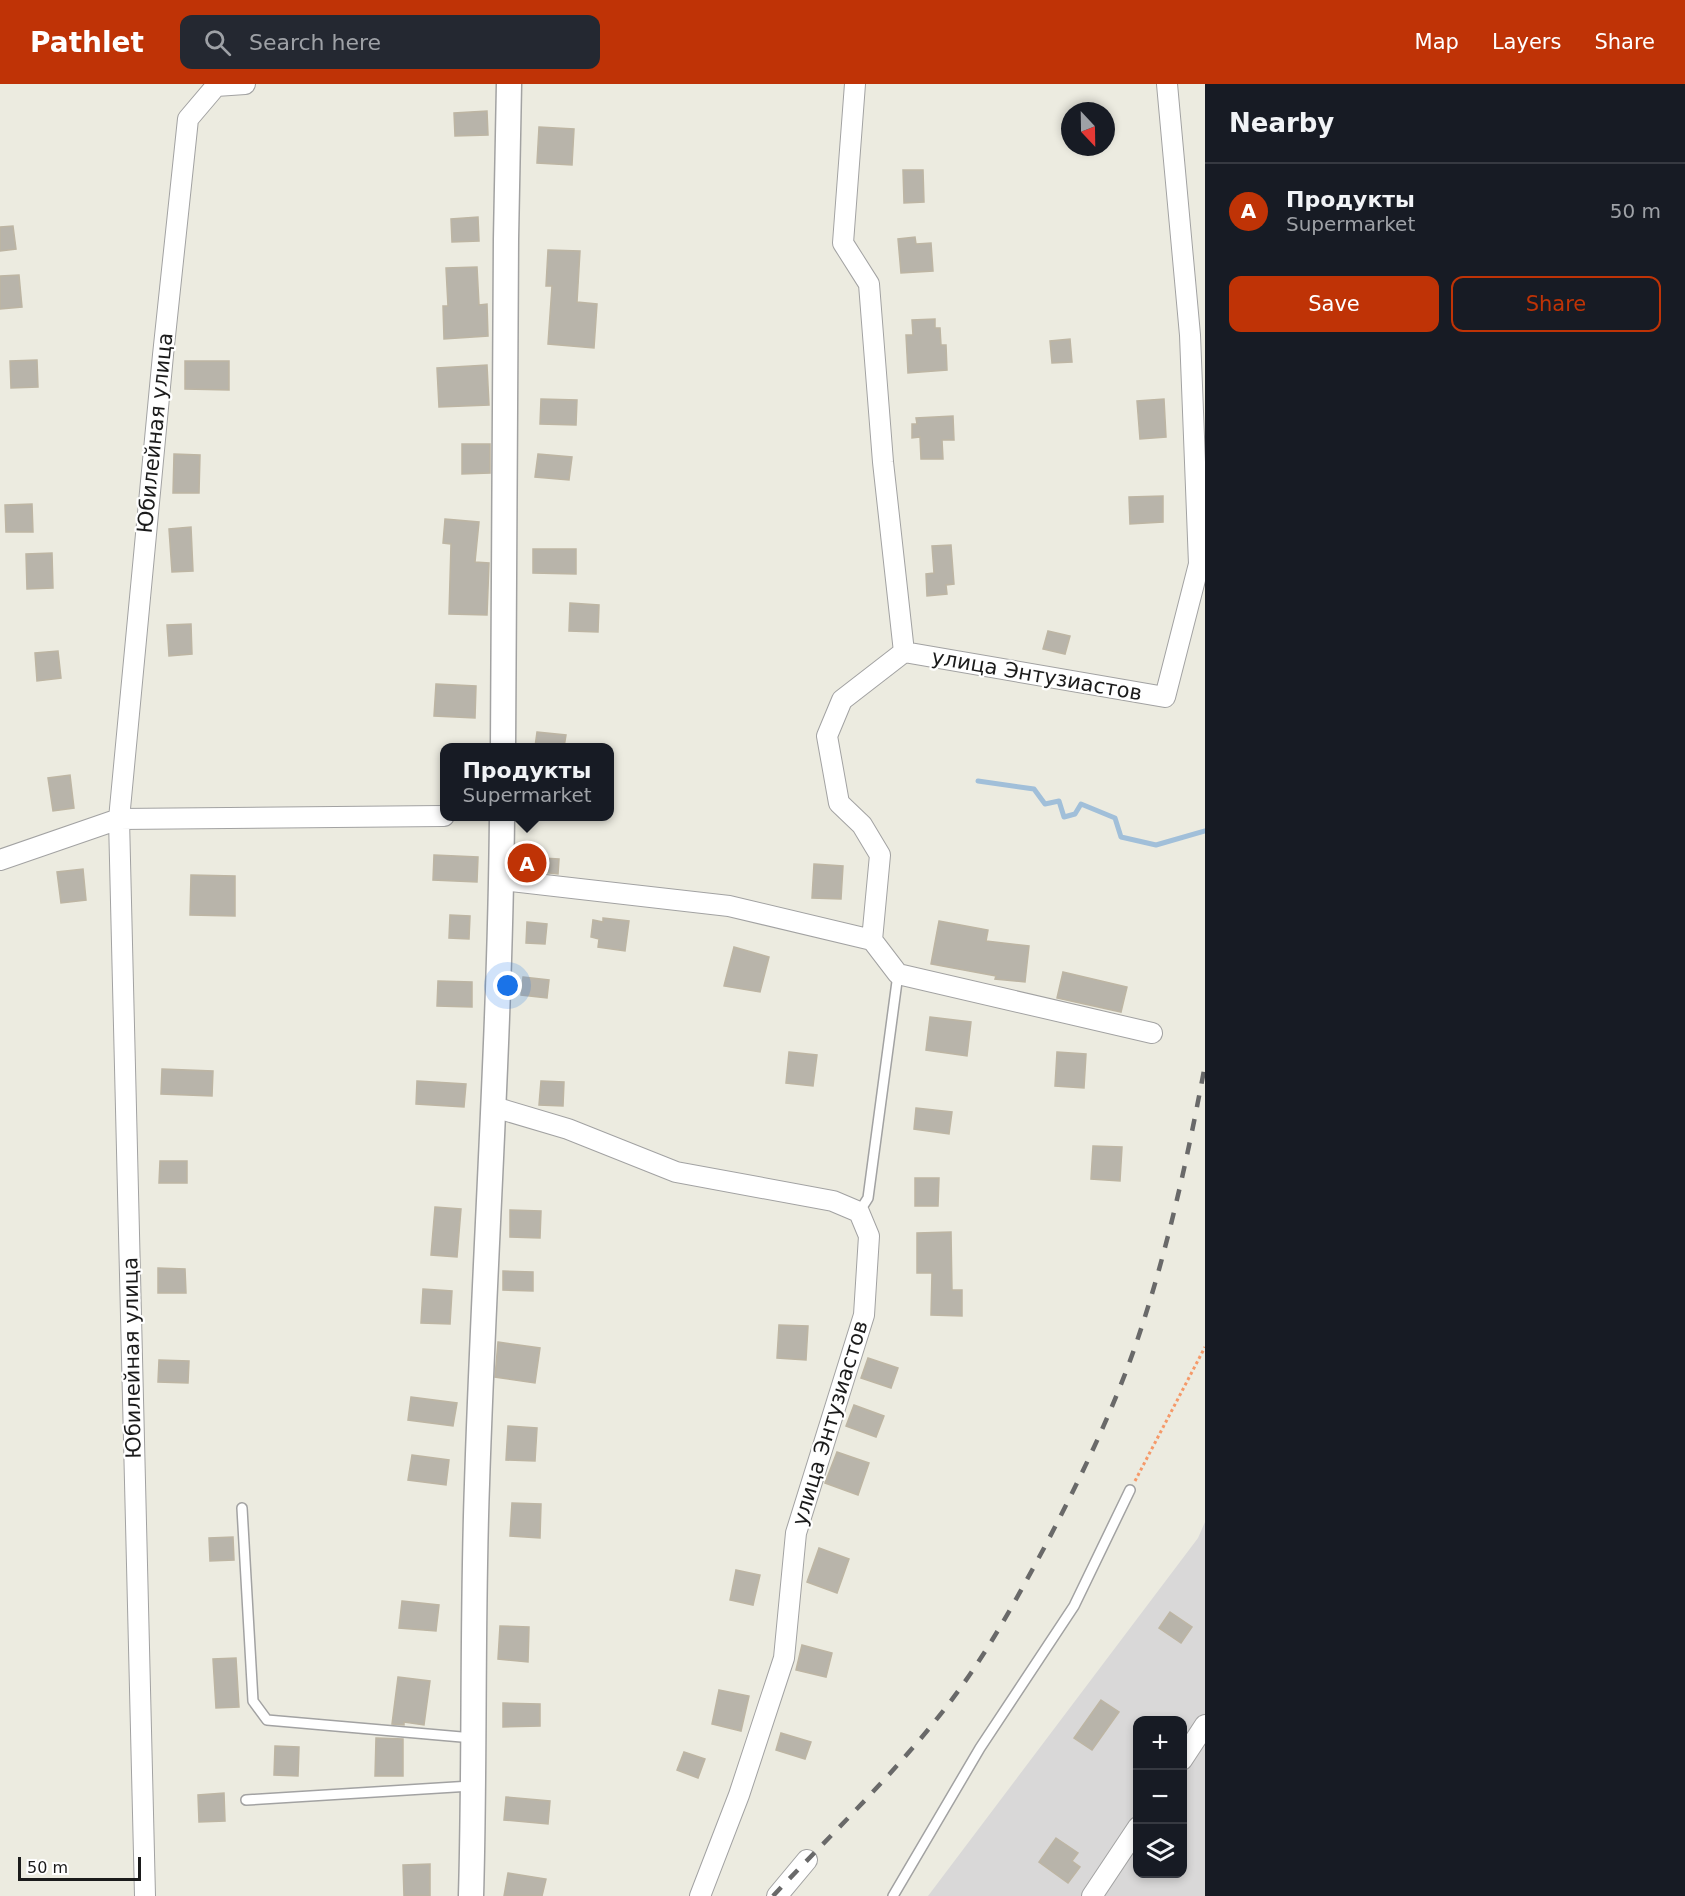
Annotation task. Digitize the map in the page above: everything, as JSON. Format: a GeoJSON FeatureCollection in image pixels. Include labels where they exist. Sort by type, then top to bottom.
{"type":"FeatureCollection","features":[{"type":"Feature","properties":{"kind":"street","name":"Юбилейная улица"},"geometry":{"type":"LineString","coordinates":[[145,1896],[119,819],[161,366],[188,119],[216,86],[245,84]]}},
{"type":"Feature","properties":{"kind":"street"},"geometry":{"type":"LineString","coordinates":[[503,743],[509,84]]}},
{"type":"Feature","properties":{"kind":"street","name":"улица Энтузиастов"},"geometry":{"type":"LineString","coordinates":[[855,84],[843,243],[869,285],[883,462],[904,652],[1165,698],[1199,564],[1190,335],[1167,84]]}},
{"type":"Feature","properties":{"kind":"street"},"geometry":{"type":"LineString","coordinates":[[872,940],[880,855],[862,825],[839,803],[827,736],[842,700],[904,652]]}},
{"type":"Feature","properties":{"kind":"street"},"geometry":{"type":"LineString","coordinates":[[0,860],[119,819],[440,816]]}},
{"type":"Feature","properties":{"kind":"street"},"geometry":{"type":"LineString","coordinates":[[471,1896],[477,1485],[501,947],[502,821]]}},
{"type":"Feature","properties":{"kind":"street"},"geometry":{"type":"LineString","coordinates":[[501,880],[729,906],[872,940],[898,974],[1152,1033]]}},
{"type":"Feature","properties":{"kind":"street"},"geometry":{"type":"LineString","coordinates":[[494,1107],[568,1129],[676,1172],[833,1201],[859,1212]]}},
{"type":"Feature","properties":{"kind":"street","name":"улица Энтузиастов"},"geometry":{"type":"LineString","coordinates":[[700,1896],[739,1795],[784,1658],[796,1533],[864,1315],[869,1236],[859,1212]]}},
{"type":"Feature","properties":{"kind":"street"},"geometry":{"type":"LineString","coordinates":[[1187,1752],[1205,1725]]}},
{"type":"Feature","properties":{"kind":"street"},"geometry":{"type":"LineString","coordinates":[[1092,1896],[1133,1833]]}},
{"type":"Feature","properties":{"kind":"street"},"geometry":{"type":"LineString","coordinates":[[777,1896],[807,1860]]}},
{"type":"Feature","properties":{"kind":"lane"},"geometry":{"type":"LineString","coordinates":[[859,1212],[868,1198],[898,974]]}},
{"type":"Feature","properties":{"kind":"lane"},"geometry":{"type":"LineString","coordinates":[[893,1896],[980,1748],[1074,1606],[1130,1491]]}},
{"type":"Feature","properties":{"kind":"lane"},"geometry":{"type":"LineString","coordinates":[[242,1508],[253,1701],[267,1720],[474,1738]]}},
{"type":"Feature","properties":{"kind":"lane"},"geometry":{"type":"LineString","coordinates":[[246,1800],[474,1786]]}},
{"type":"Feature","properties":{"kind":"path"},"geometry":{"type":"LineString","coordinates":[[1130,1491],[1205,1347]]}},
{"type":"Feature","properties":{"kind":"shaded area"},"geometry":{"type":"Polygon","coordinates":[[[1205,1522],[1205,1896],[928,1896],[1198,1538],[1205,1522]]]}},
{"type":"Feature","properties":{"kind":"building"},"geometry":{"type":"Polygon","coordinates":[[[487,111],[488,135],[455,136],[454,113],[487,111]]]}},
{"type":"Feature","properties":{"kind":"building"},"geometry":{"type":"Polygon","coordinates":[[[539,127],[574,129],[572,165],[537,163],[539,127]]]}},
{"type":"Feature","properties":{"kind":"building"},"geometry":{"type":"Polygon","coordinates":[[[903,170],[923,170],[924,202],[904,203],[903,170]]]}},
{"type":"Feature","properties":{"kind":"building"},"geometry":{"type":"Polygon","coordinates":[[[478,217],[479,241],[452,242],[451,219],[478,217]]]}},
{"type":"Feature","properties":{"kind":"building"},"geometry":{"type":"Polygon","coordinates":[[[13,226],[16,249],[0,251],[0,227],[13,226]]]}},
{"type":"Feature","properties":{"kind":"building"},"geometry":{"type":"Polygon","coordinates":[[[915,237],[916,244],[931,243],[933,271],[901,273],[898,239],[915,237]]]}},
{"type":"Feature","properties":{"kind":"building"},"geometry":{"type":"Polygon","coordinates":[[[548,250],[580,251],[577,302],[597,304],[594,348],[548,344],[552,286],[546,286],[548,250]]]}},
{"type":"Feature","properties":{"kind":"building"},"geometry":{"type":"Polygon","coordinates":[[[477,267],[479,305],[487,304],[488,336],[444,339],[443,306],[448,306],[446,268],[477,267]]]}},
{"type":"Feature","properties":{"kind":"building"},"geometry":{"type":"Polygon","coordinates":[[[19,275],[22,307],[0,309],[0,276],[19,275]]]}},
{"type":"Feature","properties":{"kind":"building"},"geometry":{"type":"Polygon","coordinates":[[[935,319],[935,328],[940,328],[941,345],[946,345],[947,370],[908,373],[906,335],[913,335],[912,320],[935,319]]]}},
{"type":"Feature","properties":{"kind":"building"},"geometry":{"type":"Polygon","coordinates":[[[1070,339],[1072,362],[1052,363],[1050,341],[1070,339]]]}},
{"type":"Feature","properties":{"kind":"building"},"geometry":{"type":"Polygon","coordinates":[[[37,360],[38,387],[11,388],[10,361],[37,360]]]}},
{"type":"Feature","properties":{"kind":"building"},"geometry":{"type":"Polygon","coordinates":[[[185,361],[229,361],[229,390],[185,389],[185,361]]]}},
{"type":"Feature","properties":{"kind":"building"},"geometry":{"type":"Polygon","coordinates":[[[487,365],[489,405],[439,407],[437,368],[487,365]]]}},
{"type":"Feature","properties":{"kind":"building"},"geometry":{"type":"Polygon","coordinates":[[[541,399],[577,400],[576,425],[540,424],[541,399]]]}},
{"type":"Feature","properties":{"kind":"building"},"geometry":{"type":"Polygon","coordinates":[[[1164,399],[1166,437],[1140,439],[1137,401],[1164,399]]]}},
{"type":"Feature","properties":{"kind":"building"},"geometry":{"type":"Polygon","coordinates":[[[953,416],[954,440],[942,440],[943,459],[921,459],[920,437],[912,438],[912,424],[917,424],[916,418],[953,416]]]}},
{"type":"Feature","properties":{"kind":"building"},"geometry":{"type":"Polygon","coordinates":[[[462,444],[490,444],[490,473],[462,474],[462,444]]]}},
{"type":"Feature","properties":{"kind":"building"},"geometry":{"type":"Polygon","coordinates":[[[174,454],[200,455],[199,493],[173,493],[174,454]]]}},
{"type":"Feature","properties":{"kind":"building"},"geometry":{"type":"Polygon","coordinates":[[[538,454],[572,457],[569,480],[535,477],[538,454]]]}},
{"type":"Feature","properties":{"kind":"building"},"geometry":{"type":"Polygon","coordinates":[[[1163,496],[1163,522],[1130,524],[1129,497],[1163,496]]]}},
{"type":"Feature","properties":{"kind":"building"},"geometry":{"type":"Polygon","coordinates":[[[32,504],[33,532],[6,532],[5,505],[32,504]]]}},
{"type":"Feature","properties":{"kind":"building"},"geometry":{"type":"Polygon","coordinates":[[[445,519],[479,522],[475,562],[489,563],[487,615],[449,614],[451,544],[443,543],[445,519]]]}},
{"type":"Feature","properties":{"kind":"building"},"geometry":{"type":"Polygon","coordinates":[[[191,527],[193,571],[172,572],[169,529],[191,527]]]}},
{"type":"Feature","properties":{"kind":"building"},"geometry":{"type":"Polygon","coordinates":[[[951,545],[954,584],[946,585],[947,594],[927,596],[926,574],[934,573],[932,546],[951,545]]]}},
{"type":"Feature","properties":{"kind":"building"},"geometry":{"type":"Polygon","coordinates":[[[533,549],[576,549],[576,574],[533,573],[533,549]]]}},
{"type":"Feature","properties":{"kind":"building"},"geometry":{"type":"Polygon","coordinates":[[[52,553],[53,588],[27,589],[26,554],[52,553]]]}},
{"type":"Feature","properties":{"kind":"building"},"geometry":{"type":"Polygon","coordinates":[[[570,603],[599,605],[598,632],[569,631],[570,603]]]}},
{"type":"Feature","properties":{"kind":"building"},"geometry":{"type":"Polygon","coordinates":[[[191,624],[192,654],[169,656],[167,625],[191,624]]]}},
{"type":"Feature","properties":{"kind":"building"},"geometry":{"type":"Polygon","coordinates":[[[1048,631],[1070,636],[1065,654],[1043,649],[1048,631]]]}},
{"type":"Feature","properties":{"kind":"building"},"geometry":{"type":"Polygon","coordinates":[[[58,651],[61,678],[37,681],[35,653],[58,651]]]}},
{"type":"Feature","properties":{"kind":"building"},"geometry":{"type":"Polygon","coordinates":[[[436,684],[476,686],[475,718],[434,716],[436,684]]]}},
{"type":"Feature","properties":{"kind":"building"},"geometry":{"type":"Polygon","coordinates":[[[537,732],[566,735],[565,743],[536,743],[537,732]]]}},
{"type":"Feature","properties":{"kind":"building"},"geometry":{"type":"Polygon","coordinates":[[[70,775],[74,808],[53,811],[48,778],[70,775]]]}},
{"type":"Feature","properties":{"kind":"building"},"geometry":{"type":"Polygon","coordinates":[[[434,855],[478,857],[477,882],[433,880],[434,855]]]}},
{"type":"Feature","properties":{"kind":"building"},"geometry":{"type":"Polygon","coordinates":[[[523,857],[559,859],[558,874],[522,870],[523,857]]]}},
{"type":"Feature","properties":{"kind":"building"},"geometry":{"type":"Polygon","coordinates":[[[814,864],[843,866],[841,899],[812,898],[814,864]]]}},
{"type":"Feature","properties":{"kind":"building"},"geometry":{"type":"Polygon","coordinates":[[[83,869],[86,900],[61,903],[57,872],[83,869]]]}},
{"type":"Feature","properties":{"kind":"building"},"geometry":{"type":"Polygon","coordinates":[[[191,875],[235,876],[235,916],[190,915],[191,875]]]}},
{"type":"Feature","properties":{"kind":"building"},"geometry":{"type":"Polygon","coordinates":[[[450,915],[470,916],[469,939],[449,938],[450,915]]]}},
{"type":"Feature","properties":{"kind":"building"},"geometry":{"type":"Polygon","coordinates":[[[603,918],[629,921],[625,951],[598,947],[599,939],[591,937],[593,920],[603,922],[603,918]]]}},
{"type":"Feature","properties":{"kind":"building"},"geometry":{"type":"Polygon","coordinates":[[[939,921],[988,930],[986,941],[1029,946],[1025,982],[995,979],[996,976],[931,964],[939,921]]]}},
{"type":"Feature","properties":{"kind":"building"},"geometry":{"type":"Polygon","coordinates":[[[527,922],[547,924],[545,944],[526,943],[527,922]]]}},
{"type":"Feature","properties":{"kind":"building"},"geometry":{"type":"Polygon","coordinates":[[[734,947],[769,957],[760,992],[724,986],[734,947]]]}},
{"type":"Feature","properties":{"kind":"building"},"geometry":{"type":"Polygon","coordinates":[[[1063,972],[1127,987],[1121,1012],[1057,998],[1063,972]]]}},
{"type":"Feature","properties":{"kind":"building"},"geometry":{"type":"Polygon","coordinates":[[[523,977],[549,980],[547,998],[521,995],[523,977]]]}},
{"type":"Feature","properties":{"kind":"building"},"geometry":{"type":"Polygon","coordinates":[[[438,981],[472,982],[472,1007],[437,1006],[438,981]]]}},
{"type":"Feature","properties":{"kind":"building"},"geometry":{"type":"Polygon","coordinates":[[[930,1017],[971,1022],[967,1056],[926,1050],[930,1017]]]}},
{"type":"Feature","properties":{"kind":"building"},"geometry":{"type":"Polygon","coordinates":[[[789,1052],[817,1055],[813,1086],[786,1083],[789,1052]]]}},
{"type":"Feature","properties":{"kind":"building"},"geometry":{"type":"Polygon","coordinates":[[[1057,1052],[1086,1054],[1084,1088],[1055,1086],[1057,1052]]]}},
{"type":"Feature","properties":{"kind":"building"},"geometry":{"type":"Polygon","coordinates":[[[162,1069],[213,1071],[212,1096],[161,1094],[162,1069]]]}},
{"type":"Feature","properties":{"kind":"building"},"geometry":{"type":"Polygon","coordinates":[[[417,1081],[466,1084],[464,1107],[416,1104],[417,1081]]]}},
{"type":"Feature","properties":{"kind":"building"},"geometry":{"type":"Polygon","coordinates":[[[541,1081],[564,1082],[563,1106],[539,1105],[541,1081]]]}},
{"type":"Feature","properties":{"kind":"building"},"geometry":{"type":"Polygon","coordinates":[[[916,1108],[952,1112],[949,1134],[914,1129],[916,1108]]]}},
{"type":"Feature","properties":{"kind":"building"},"geometry":{"type":"Polygon","coordinates":[[[1093,1146],[1122,1147],[1120,1181],[1091,1179],[1093,1146]]]}},
{"type":"Feature","properties":{"kind":"building"},"geometry":{"type":"Polygon","coordinates":[[[160,1161],[187,1161],[187,1183],[159,1183],[160,1161]]]}},
{"type":"Feature","properties":{"kind":"building"},"geometry":{"type":"Polygon","coordinates":[[[915,1178],[939,1178],[938,1206],[915,1206],[915,1178]]]}},
{"type":"Feature","properties":{"kind":"building"},"geometry":{"type":"Polygon","coordinates":[[[435,1207],[461,1209],[457,1257],[431,1255],[435,1207]]]}},
{"type":"Feature","properties":{"kind":"building"},"geometry":{"type":"Polygon","coordinates":[[[510,1210],[541,1211],[540,1238],[510,1237],[510,1210]]]}},
{"type":"Feature","properties":{"kind":"building"},"geometry":{"type":"Polygon","coordinates":[[[951,1232],[952,1290],[962,1290],[962,1316],[931,1315],[932,1273],[917,1273],[917,1233],[951,1232]]]}},
{"type":"Feature","properties":{"kind":"building"},"geometry":{"type":"Polygon","coordinates":[[[158,1268],[185,1269],[186,1293],[158,1293],[158,1268]]]}},
{"type":"Feature","properties":{"kind":"building"},"geometry":{"type":"Polygon","coordinates":[[[503,1271],[533,1272],[533,1291],[503,1290],[503,1271]]]}},
{"type":"Feature","properties":{"kind":"building"},"geometry":{"type":"Polygon","coordinates":[[[423,1289],[452,1291],[450,1324],[421,1323],[423,1289]]]}},
{"type":"Feature","properties":{"kind":"building"},"geometry":{"type":"Polygon","coordinates":[[[779,1325],[808,1326],[806,1360],[777,1358],[779,1325]]]}},
{"type":"Feature","properties":{"kind":"building"},"geometry":{"type":"Polygon","coordinates":[[[498,1342],[540,1348],[535,1383],[495,1377],[498,1342]]]}},
{"type":"Feature","properties":{"kind":"building"},"geometry":{"type":"Polygon","coordinates":[[[868,1358],[898,1368],[891,1388],[861,1378],[868,1358]]]}},
{"type":"Feature","properties":{"kind":"building"},"geometry":{"type":"Polygon","coordinates":[[[159,1360],[189,1361],[188,1383],[158,1382],[159,1360]]]}},
{"type":"Feature","properties":{"kind":"building"},"geometry":{"type":"Polygon","coordinates":[[[411,1397],[457,1403],[453,1426],[408,1420],[411,1397]]]}},
{"type":"Feature","properties":{"kind":"building"},"geometry":{"type":"Polygon","coordinates":[[[854,1405],[884,1416],[876,1437],[846,1426],[854,1405]]]}},
{"type":"Feature","properties":{"kind":"building"},"geometry":{"type":"Polygon","coordinates":[[[508,1426],[537,1428],[535,1461],[506,1460],[508,1426]]]}},
{"type":"Feature","properties":{"kind":"building"},"geometry":{"type":"Polygon","coordinates":[[[837,1452],[869,1463],[858,1495],[825,1483],[837,1452]]]}},
{"type":"Feature","properties":{"kind":"building"},"geometry":{"type":"Polygon","coordinates":[[[412,1455],[449,1460],[446,1485],[408,1480],[412,1455]]]}},
{"type":"Feature","properties":{"kind":"building"},"geometry":{"type":"Polygon","coordinates":[[[512,1503],[541,1504],[540,1538],[510,1536],[512,1503]]]}},
{"type":"Feature","properties":{"kind":"building"},"geometry":{"type":"Polygon","coordinates":[[[233,1537],[234,1560],[210,1561],[209,1538],[233,1537]]]}},
{"type":"Feature","properties":{"kind":"building"},"geometry":{"type":"Polygon","coordinates":[[[819,1548],[849,1559],[837,1593],[807,1582],[819,1548]]]}},
{"type":"Feature","properties":{"kind":"building"},"geometry":{"type":"Polygon","coordinates":[[[736,1570],[760,1575],[753,1605],[730,1600],[736,1570]]]}},
{"type":"Feature","properties":{"kind":"building"},"geometry":{"type":"Polygon","coordinates":[[[402,1601],[439,1605],[436,1631],[399,1628],[402,1601]]]}},
{"type":"Feature","properties":{"kind":"building"},"geometry":{"type":"Polygon","coordinates":[[[1170,1612],[1192,1627],[1181,1643],[1159,1628],[1170,1612]]]}},
{"type":"Feature","properties":{"kind":"building"},"geometry":{"type":"Polygon","coordinates":[[[500,1626],[529,1627],[528,1662],[498,1659],[500,1626]]]}},
{"type":"Feature","properties":{"kind":"building"},"geometry":{"type":"Polygon","coordinates":[[[802,1645],[832,1653],[826,1677],[796,1670],[802,1645]]]}},
{"type":"Feature","properties":{"kind":"building"},"geometry":{"type":"Polygon","coordinates":[[[236,1658],[239,1707],[216,1708],[213,1659],[236,1658]]]}},
{"type":"Feature","properties":{"kind":"building"},"geometry":{"type":"Polygon","coordinates":[[[398,1677],[430,1681],[424,1725],[404,1722],[404,1725],[392,1724],[398,1677]]]}},
{"type":"Feature","properties":{"kind":"building"},"geometry":{"type":"Polygon","coordinates":[[[719,1690],[749,1696],[741,1731],[712,1724],[719,1690]]]}},
{"type":"Feature","properties":{"kind":"building"},"geometry":{"type":"Polygon","coordinates":[[[1101,1700],[1119,1712],[1092,1750],[1074,1738],[1101,1700]]]}},
{"type":"Feature","properties":{"kind":"building"},"geometry":{"type":"Polygon","coordinates":[[[503,1703],[540,1704],[540,1726],[503,1727],[503,1703]]]}},
{"type":"Feature","properties":{"kind":"building"},"geometry":{"type":"Polygon","coordinates":[[[781,1733],[811,1742],[805,1759],[776,1750],[781,1733]]]}},
{"type":"Feature","properties":{"kind":"building"},"geometry":{"type":"Polygon","coordinates":[[[376,1738],[403,1739],[403,1776],[375,1776],[376,1738]]]}},
{"type":"Feature","properties":{"kind":"building"},"geometry":{"type":"Polygon","coordinates":[[[275,1746],[299,1747],[298,1776],[274,1775],[275,1746]]]}},
{"type":"Feature","properties":{"kind":"building"},"geometry":{"type":"Polygon","coordinates":[[[684,1752],[705,1759],[698,1778],[677,1770],[684,1752]]]}},
{"type":"Feature","properties":{"kind":"building"},"geometry":{"type":"Polygon","coordinates":[[[224,1793],[225,1821],[199,1822],[198,1795],[224,1793]]]}},
{"type":"Feature","properties":{"kind":"building"},"geometry":{"type":"Polygon","coordinates":[[[506,1797],[550,1801],[548,1824],[504,1820],[506,1797]]]}},
{"type":"Feature","properties":{"kind":"building"},"geometry":{"type":"Polygon","coordinates":[[[1056,1838],[1078,1853],[1072,1861],[1080,1867],[1068,1883],[1039,1862],[1056,1838]]]}},
{"type":"Feature","properties":{"kind":"building"},"geometry":{"type":"Polygon","coordinates":[[[430,1864],[430,1896],[404,1896],[403,1865],[430,1864]]]}},
{"type":"Feature","properties":{"kind":"building"},"geometry":{"type":"Polygon","coordinates":[[[508,1873],[546,1879],[542,1896],[504,1896],[508,1873]]]}},
{"type":"Feature","properties":{"kind":"waterway"},"geometry":{"type":"LineString","coordinates":[[978,781],[1034,789],[1045,804],[1059,801],[1064,817],[1075,814],[1081,804],[1115,818],[1121,837],[1156,845],[1205,831]]}},
{"type":"Feature","properties":{"kind":"railway"},"geometry":{"type":"LineString","coordinates":[[773,1896],[893,1770],[938,1717],[982,1656],[1043,1550],[1095,1445],[1119,1391],[1139,1335],[1176,1202],[1205,1065]]}},
{"type":"Feature","properties":{"kind":"place","name":"Продукты"},"geometry":{"type":"Point","coordinates":[527,863]}}]}
